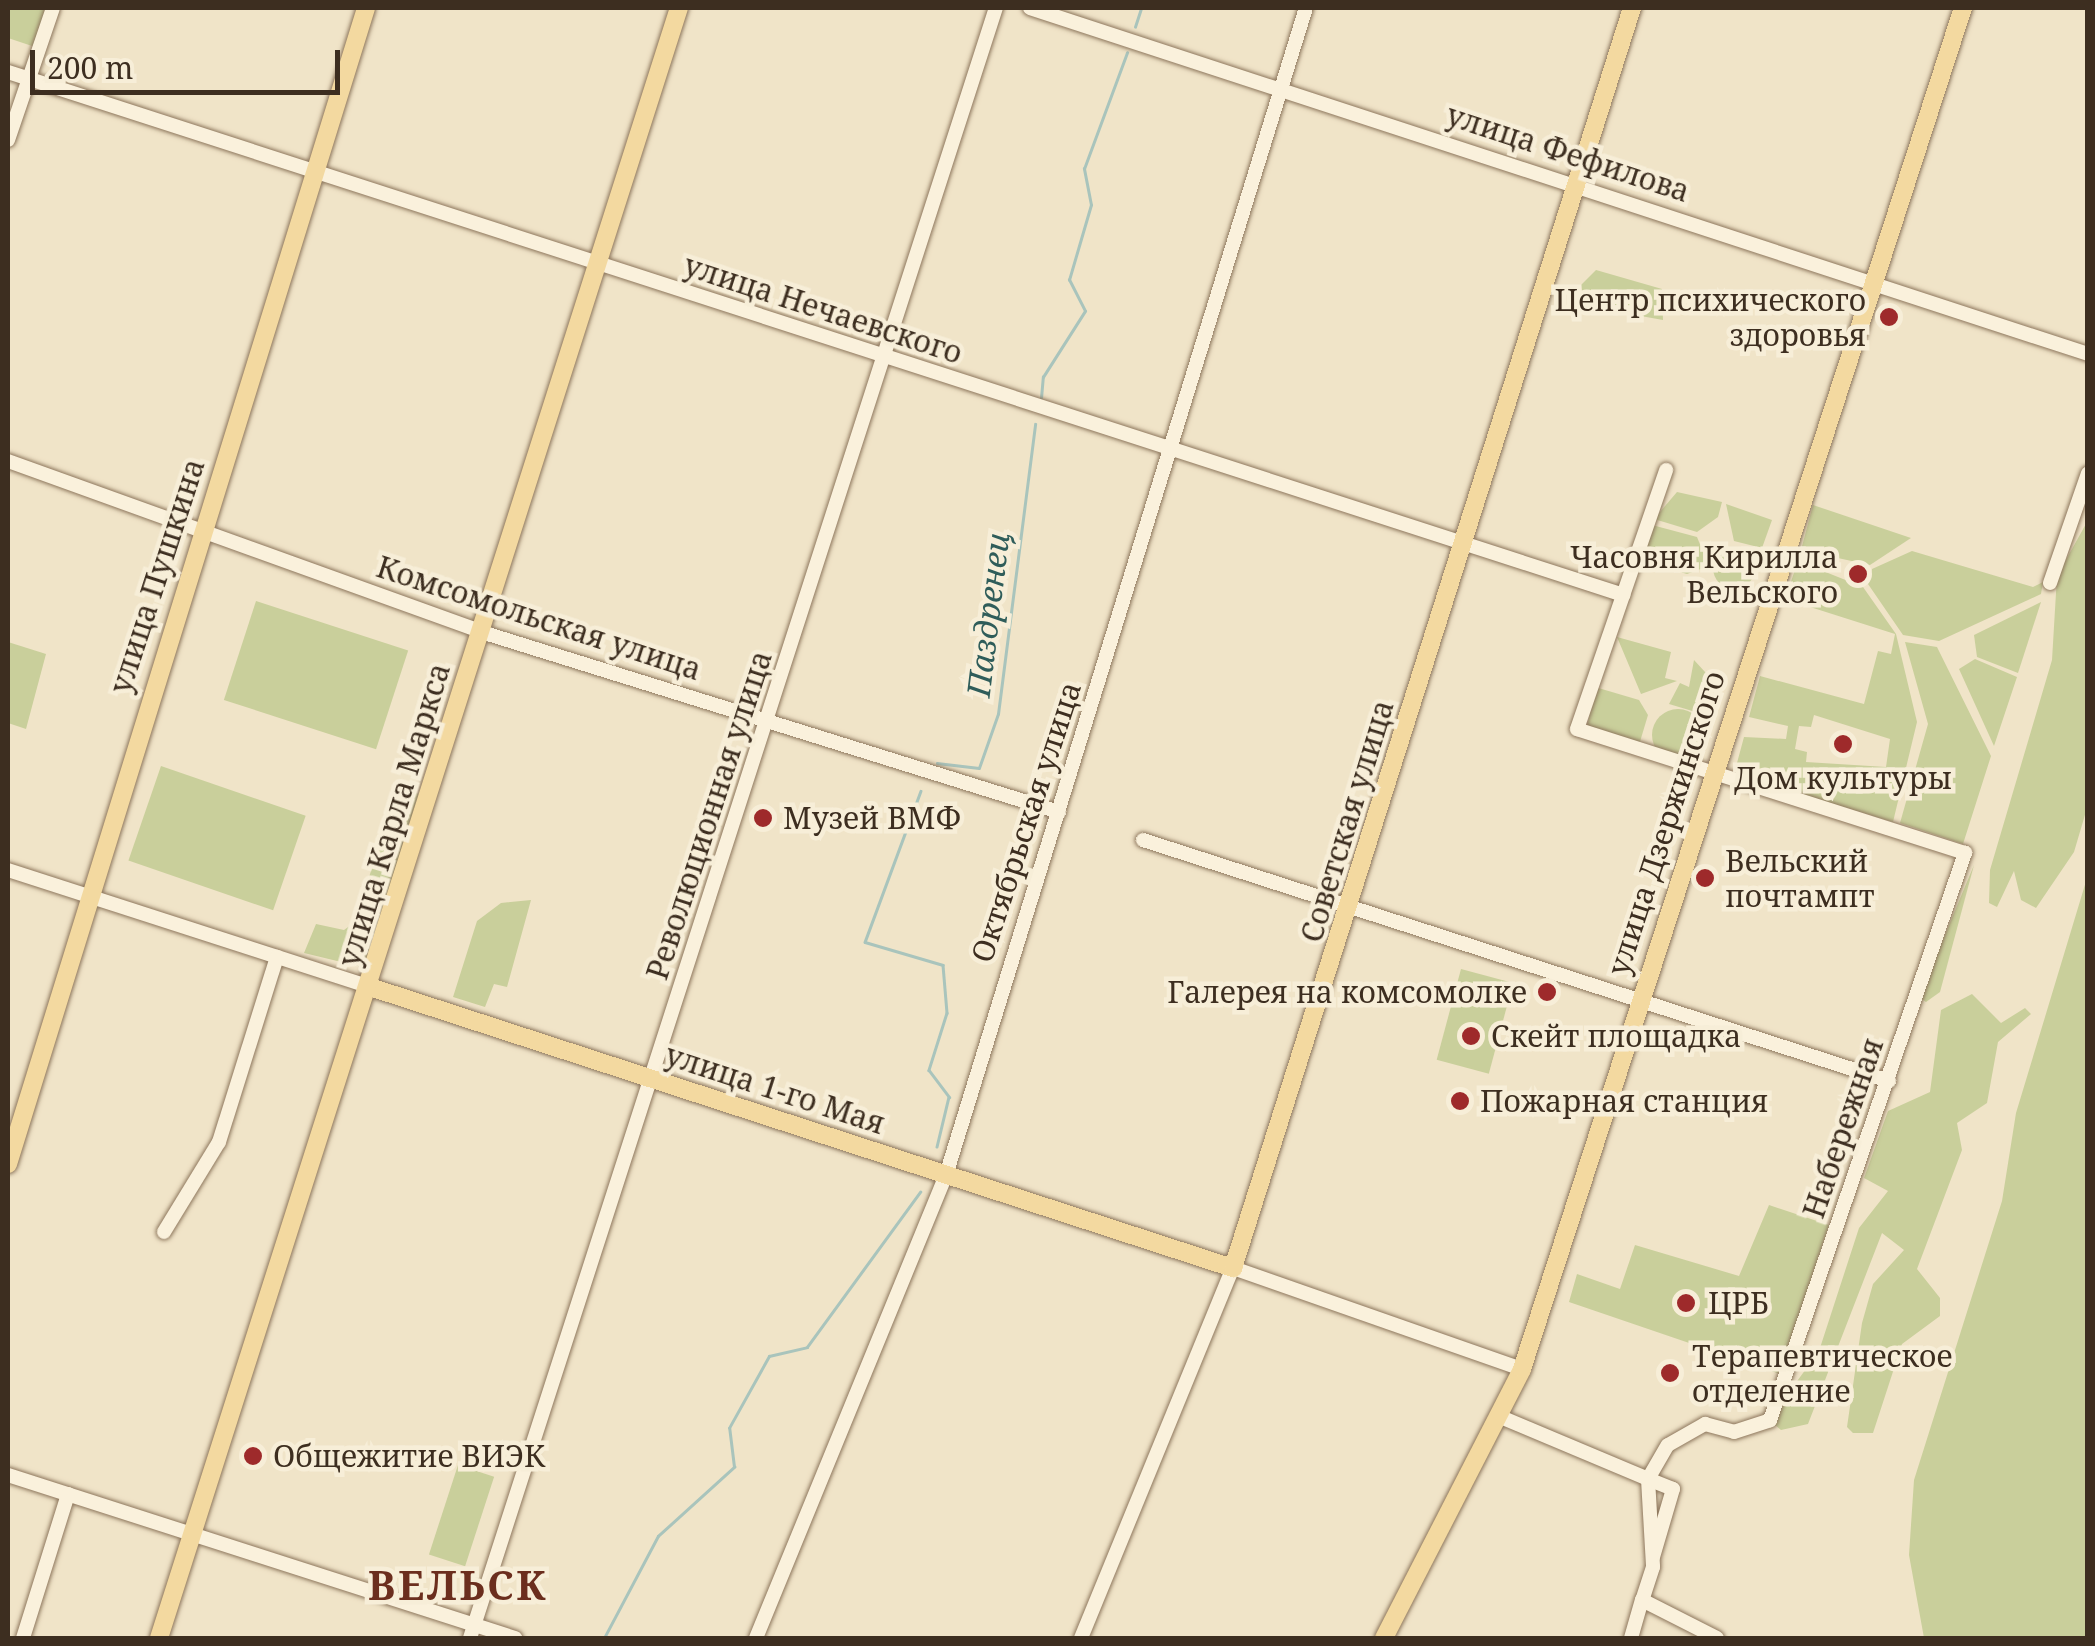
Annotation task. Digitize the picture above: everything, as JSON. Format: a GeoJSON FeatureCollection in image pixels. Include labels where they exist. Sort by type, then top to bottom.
{"type":"FeatureCollection","features":[{"type":"Feature","properties":{"kind":"main road","name":"улица Пушкина"},"geometry":{"type":"LineString","coordinates":[[8,1164],[200,530],[366,8]]}},
{"type":"Feature","properties":{"kind":"main road","name":"улица Карла Маркса"},"geometry":{"type":"LineString","coordinates":[[159,1638],[370,987],[679,8]]}},
{"type":"Feature","properties":{"kind":"main road","name":"Советская улица"},"geometry":{"type":"LineString","coordinates":[[1233,1268],[1632,8]]}},
{"type":"Feature","properties":{"kind":"main road","name":"улица Дзержинского"},"geometry":{"type":"LineString","coordinates":[[1384,1638],[1503,1418],[1522,1369],[1709,772],[1962,8]]}},
{"type":"Feature","properties":{"kind":"main road","name":"улица 1-го Мая"},"geometry":{"type":"LineString","coordinates":[[370,987],[1233,1268]]}},
{"type":"Feature","properties":{"kind":"street"},"geometry":{"type":"LineString","coordinates":[[8,140],[53,8]]}},
{"type":"Feature","properties":{"kind":"street","name":"Революционная улица"},"geometry":{"type":"LineString","coordinates":[[470,1638],[770,719],[996,8]]}},
{"type":"Feature","properties":{"kind":"street","name":"улица Фефилова"},"geometry":{"type":"LineString","coordinates":[[1030,8],[2088,354]]}},
{"type":"Feature","properties":{"kind":"street","name":"Октябрьская улица"},"geometry":{"type":"LineString","coordinates":[[756,1638],[946,1174],[1306,8]]}},
{"type":"Feature","properties":{"kind":"street","name":"улица Нечаевского"},"geometry":{"type":"LineString","coordinates":[[8,72],[316,168],[600,266],[1623,594]]}},
{"type":"Feature","properties":{"kind":"street","name":"Комсомольская улица"},"geometry":{"type":"LineString","coordinates":[[8,461],[480,632],[770,719],[1058,812]]}},
{"type":"Feature","properties":{"kind":"street"},"geometry":{"type":"LineString","coordinates":[[1666,470],[1576,729],[1709,772]]}},
{"type":"Feature","properties":{"kind":"street"},"geometry":{"type":"LineString","coordinates":[[2050,583],[2088,474]]}},
{"type":"Feature","properties":{"kind":"street","name":"Набережная"},"geometry":{"type":"LineString","coordinates":[[1648,1479],[1687,1430],[1734,1432],[1770,1420],[1965,853],[1709,772]]}},
{"type":"Feature","properties":{"kind":"street"},"geometry":{"type":"LineString","coordinates":[[1143,840],[1348,910],[1889,1081]]}},
{"type":"Feature","properties":{"kind":"street","name":"улица 1-го Мая"},"geometry":{"type":"LineString","coordinates":[[8,870],[370,987]]}},
{"type":"Feature","properties":{"kind":"street"},"geometry":{"type":"LineString","coordinates":[[164,1232],[219,1142],[277,957]]}},
{"type":"Feature","properties":{"kind":"street","name":"улица 1-го Мая"},"geometry":{"type":"LineString","coordinates":[[1233,1268],[1522,1369]]}},
{"type":"Feature","properties":{"kind":"street","name":"Советская улица"},"geometry":{"type":"LineString","coordinates":[[1081,1638],[1233,1268]]}},
{"type":"Feature","properties":{"kind":"street"},"geometry":{"type":"LineString","coordinates":[[1503,1418],[1673,1489],[1631,1638]]}},
{"type":"Feature","properties":{"kind":"street"},"geometry":{"type":"LineString","coordinates":[[8,1476],[475,1622],[515,1638]]}},
{"type":"Feature","properties":{"kind":"street"},"geometry":{"type":"LineString","coordinates":[[1648,1479],[1653,1556]]}},
{"type":"Feature","properties":{"kind":"street"},"geometry":{"type":"LineString","coordinates":[[23,1638],[68,1494]]}},
{"type":"Feature","properties":{"kind":"street"},"geometry":{"type":"LineString","coordinates":[[1642,1600],[1717,1638]]}},
{"type":"Feature","properties":{"kind":"green space"},"geometry":{"type":"Polygon","coordinates":[[[8,8],[54,8],[35,47],[8,38],[8,8]]]}},
{"type":"Feature","properties":{"kind":"green space"},"geometry":{"type":"Polygon","coordinates":[[[1596,270],[1662,289],[1663,320],[1585,306],[1581,285],[1596,270]]]}},
{"type":"Feature","properties":{"kind":"green space"},"geometry":{"type":"Polygon","coordinates":[[[1677,492],[1722,502],[1718,517],[1697,532],[1654,519],[1677,492]]]}},
{"type":"Feature","properties":{"kind":"green space"},"geometry":{"type":"Polygon","coordinates":[[[1726,504],[1772,520],[1762,548],[1734,541],[1726,504]]]}},
{"type":"Feature","properties":{"kind":"green space"},"geometry":{"type":"Polygon","coordinates":[[[1813,505],[1911,538],[1870,565],[1801,550],[1813,505]]]}},
{"type":"Feature","properties":{"kind":"green space"},"geometry":{"type":"Polygon","coordinates":[[[2087,522],[2087,808],[2074,852],[2036,908],[2021,900],[2014,871],[1997,907],[1989,903],[1990,870],[2052,660],[2057,576],[2087,522]]]}},
{"type":"Feature","properties":{"kind":"green space"},"geometry":{"type":"Polygon","coordinates":[[[1652,525],[1697,537],[1709,566],[1687,574],[1640,560],[1652,525]]]}},
{"type":"Feature","properties":{"kind":"green space"},"geometry":{"type":"Polygon","coordinates":[[[1734,547],[1749,553],[1755,568],[1749,583],[1734,589],[1719,583],[1713,568],[1719,553],[1734,547]]]}},
{"type":"Feature","properties":{"kind":"green space"},"geometry":{"type":"Polygon","coordinates":[[[1912,551],[2033,587],[2043,582],[2041,594],[1939,641],[1903,635],[1868,584],[1872,569],[1912,551]]]}},
{"type":"Feature","properties":{"kind":"green space"},"geometry":{"type":"Polygon","coordinates":[[[1798,561],[1863,587],[1896,634],[1917,722],[1893,822],[1734,774],[1744,737],[1786,739],[1788,726],[1749,717],[1760,676],[1864,704],[1878,651],[1891,654],[1895,634],[1785,599],[1798,561]],[[1814,715],[1811,727],[1799,726],[1795,749],[1807,752],[1806,762],[1886,767],[1890,739],[1814,715]]]}},
{"type":"Feature","properties":{"kind":"green space"},"geometry":{"type":"Polygon","coordinates":[[[256,601],[408,650],[376,749],[224,700],[256,601]]]}},
{"type":"Feature","properties":{"kind":"green space"},"geometry":{"type":"Polygon","coordinates":[[[2041,602],[2018,673],[1977,657],[1974,635],[2041,602]]]}},
{"type":"Feature","properties":{"kind":"green space"},"geometry":{"type":"Polygon","coordinates":[[[1617,637],[1671,652],[1665,678],[1677,681],[1641,694],[1617,637]]]}},
{"type":"Feature","properties":{"kind":"green space"},"geometry":{"type":"Polygon","coordinates":[[[8,642],[46,654],[26,729],[8,723],[8,642]]]}},
{"type":"Feature","properties":{"kind":"green space"},"geometry":{"type":"Polygon","coordinates":[[[1905,642],[1937,647],[1991,756],[1963,844],[1900,823],[1928,724],[1905,642]]]}},
{"type":"Feature","properties":{"kind":"green space"},"geometry":{"type":"Polygon","coordinates":[[[1975,659],[2017,677],[1994,746],[1959,669],[1975,659]]]}},
{"type":"Feature","properties":{"kind":"green space"},"geometry":{"type":"Polygon","coordinates":[[[1694,660],[1717,685],[1709,716],[1669,704],[1680,683],[1689,687],[1694,660]]]}},
{"type":"Feature","properties":{"kind":"green space"},"geometry":{"type":"Polygon","coordinates":[[[1595,687],[1639,700],[1648,715],[1639,745],[1587,728],[1595,687]]]}},
{"type":"Feature","properties":{"kind":"green space"},"geometry":{"type":"Polygon","coordinates":[[[1678,709],[1697,716],[1704,735],[1697,754],[1678,761],[1659,754],[1652,735],[1659,716],[1678,709]]]}},
{"type":"Feature","properties":{"kind":"green space"},"geometry":{"type":"Polygon","coordinates":[[[161,766],[306,816],[273,910],[128,861],[161,766]]]}},
{"type":"Feature","properties":{"kind":"green space"},"geometry":{"type":"Polygon","coordinates":[[[406,786],[421,796],[373,956],[362,967],[304,953],[316,924],[344,930],[355,922],[396,791],[406,786]]]}},
{"type":"Feature","properties":{"kind":"green space"},"geometry":{"type":"Polygon","coordinates":[[[1974,865],[1940,992],[1926,1002],[1919,997],[1974,865]]]}},
{"type":"Feature","properties":{"kind":"green space"},"geometry":{"type":"Polygon","coordinates":[[[2087,878],[2087,1638],[1924,1638],[1909,1555],[1914,1480],[2002,1201],[2016,1113],[2087,878]]]}},
{"type":"Feature","properties":{"kind":"green space"},"geometry":{"type":"Polygon","coordinates":[[[531,900],[507,987],[494,984],[485,1007],[453,997],[477,921],[501,903],[531,900]]]}},
{"type":"Feature","properties":{"kind":"green space"},"geometry":{"type":"Polygon","coordinates":[[[1461,969],[1513,983],[1489,1074],[1437,1060],[1461,969]]]}},
{"type":"Feature","properties":{"kind":"green space"},"geometry":{"type":"Polygon","coordinates":[[[1972,994],[2001,1023],[2025,1008],[2031,1014],[1998,1042],[1987,1103],[1957,1123],[1962,1150],[1917,1269],[1940,1298],[1940,1316],[1902,1344],[1873,1433],[1853,1433],[1847,1427],[1862,1323],[1873,1284],[1904,1250],[1882,1233],[1808,1424],[1781,1430],[1774,1424],[1779,1406],[1819,1351],[1859,1228],[1888,1191],[1864,1178],[1888,1111],[1930,1092],[1941,1010],[1972,994]]]}},
{"type":"Feature","properties":{"kind":"green space","name":"ЦРБ"},"geometry":{"type":"Polygon","coordinates":[[[1769,1205],[1829,1225],[1780,1374],[1569,1302],[1577,1274],[1620,1289],[1635,1245],[1739,1276],[1769,1205]]]}},
{"type":"Feature","properties":{"kind":"green space"},"geometry":{"type":"Polygon","coordinates":[[[458,1465],[494,1477],[465,1566],[429,1554],[458,1465]]]}},
{"type":"Feature","properties":{"kind":"waterway","name":"Паздренец"},"geometry":{"type":"LineString","coordinates":[[1135,27],[1141,8]]}},
{"type":"Feature","properties":{"kind":"waterway","name":"Паздренец"},"geometry":{"type":"LineString","coordinates":[[1041,398],[1043,377],[1085,311],[1069,280],[1091,205],[1084,169],[1127,53]]}},
{"type":"Feature","properties":{"kind":"waterway","name":"Паздренец"},"geometry":{"type":"LineString","coordinates":[[937,763],[979,768],[998,714],[1035,424]]}},
{"type":"Feature","properties":{"kind":"waterway","name":"Паздренец"},"geometry":{"type":"LineString","coordinates":[[921,791],[865,942],[943,965],[947,1013],[929,1070],[949,1097],[937,1147]]}},
{"type":"Feature","properties":{"kind":"waterway","name":"Паздренец"},"geometry":{"type":"LineString","coordinates":[[604,1638],[658,1536],[734,1467],[729,1428],[769,1356],[807,1347],[920,1192]]}},
{"type":"Feature","properties":{"kind":"place","name":"Центр психического здоровья"},"geometry":{"type":"Point","coordinates":[1889,317]}},
{"type":"Feature","properties":{"kind":"place","name":"Часовня Кирилла Вельского"},"geometry":{"type":"Point","coordinates":[1858,574]}},
{"type":"Feature","properties":{"kind":"place","name":"Дом культуры"},"geometry":{"type":"Point","coordinates":[1843,744]}},
{"type":"Feature","properties":{"kind":"place","name":"Музей ВМФ"},"geometry":{"type":"Point","coordinates":[763,818]}},
{"type":"Feature","properties":{"kind":"place","name":"Вельский почтампт"},"geometry":{"type":"Point","coordinates":[1705,878]}},
{"type":"Feature","properties":{"kind":"place","name":"Галерея на комсомолке"},"geometry":{"type":"Point","coordinates":[1547,992]}},
{"type":"Feature","properties":{"kind":"place","name":"Скейт площадка"},"geometry":{"type":"Point","coordinates":[1471,1036]}},
{"type":"Feature","properties":{"kind":"place","name":"Пожарная станция"},"geometry":{"type":"Point","coordinates":[1460,1101]}},
{"type":"Feature","properties":{"kind":"place","name":"ЦРБ"},"geometry":{"type":"Point","coordinates":[1686,1303]}},
{"type":"Feature","properties":{"kind":"place","name":"Терапевтическое отделение"},"geometry":{"type":"Point","coordinates":[1670,1373]}},
{"type":"Feature","properties":{"kind":"place","name":"Общежитие ВИЭК"},"geometry":{"type":"Point","coordinates":[253,1456]}},
{"type":"Feature","properties":{"kind":"district","name":"ВЕЛЬСК"},"geometry":{"type":"Point","coordinates":[458,1585]}}]}
